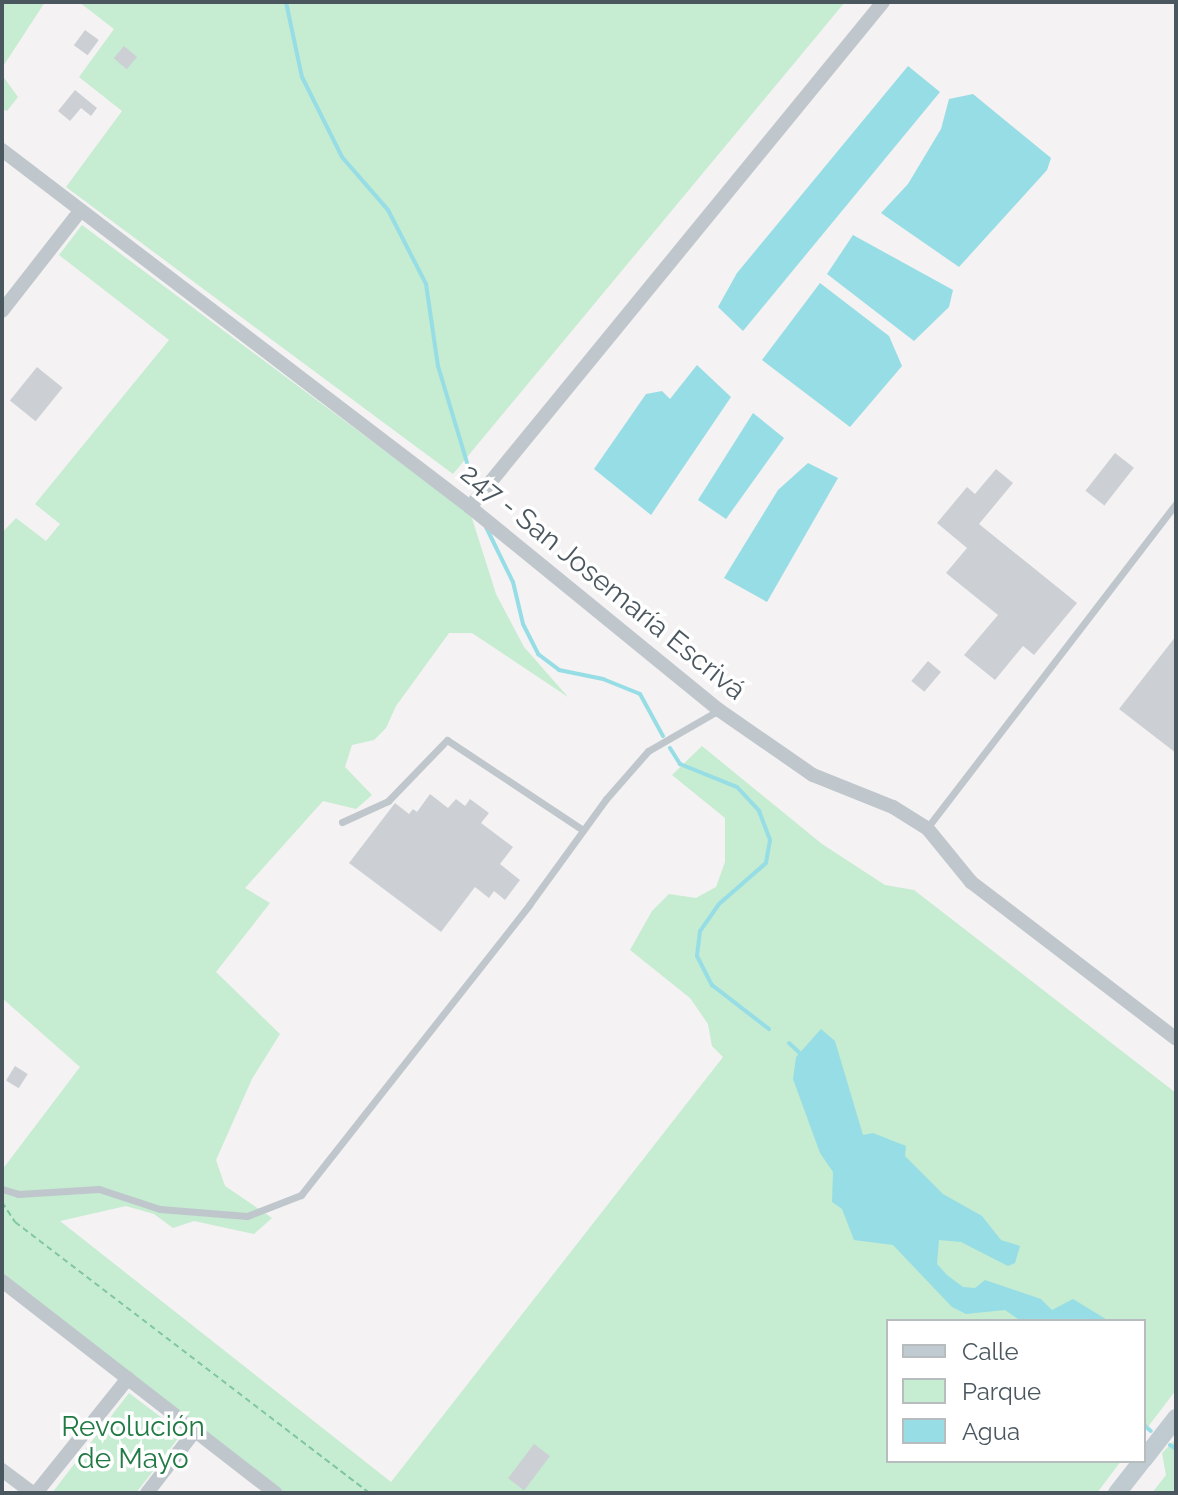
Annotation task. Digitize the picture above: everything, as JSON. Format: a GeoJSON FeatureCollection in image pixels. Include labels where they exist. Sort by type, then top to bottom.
{"type":"FeatureCollection","features":[{"type":"Feature","properties":{"kind":"main road"},"geometry":{"type":"LineString","coordinates":[[1146,1456],[1176,1418]]}},
{"type":"Feature","properties":{"kind":"main road"},"geometry":{"type":"LineString","coordinates":[[1117,1493],[1141,1463]]}},
{"type":"Feature","properties":{"kind":"street"},"geometry":{"type":"LineString","coordinates":[[470,507],[883,2]]}},
{"type":"Feature","properties":{"kind":"street","name":"247 - San Josemaría Escrivá"},"geometry":{"type":"LineString","coordinates":[[2,150],[470,507],[719,710],[813,775],[893,807],[927,828],[971,882],[1176,1039]]}},
{"type":"Feature","properties":{"kind":"street"},"geometry":{"type":"LineString","coordinates":[[2,311],[80,211]]}},
{"type":"Feature","properties":{"kind":"street"},"geometry":{"type":"LineString","coordinates":[[2,1281],[275,1493]]}},
{"type":"Feature","properties":{"kind":"street"},"geometry":{"type":"LineString","coordinates":[[2,1470],[34,1493],[128,1378]]}},
{"type":"Feature","properties":{"kind":"street"},"geometry":{"type":"LineString","coordinates":[[147,1493],[195,1431]]}},
{"type":"Feature","properties":{"kind":"lane"},"geometry":{"type":"LineString","coordinates":[[927,828],[1176,504]]}},
{"type":"Feature","properties":{"kind":"lane"},"geometry":{"type":"LineString","coordinates":[[2,1189],[18,1194],[99,1189],[160,1209],[247,1216],[301,1195],[583,830],[648,751],[719,710]]}},
{"type":"Feature","properties":{"kind":"lane"},"geometry":{"type":"LineString","coordinates":[[342,822],[388,801],[447,740],[583,830]]}},
{"type":"Feature","properties":{"kind":"path"},"geometry":{"type":"LineString","coordinates":[[2,1202],[15,1222],[369,1493]]}},
{"type":"Feature","properties":{"kind":"green space"},"geometry":{"type":"Polygon","coordinates":[[[2,2],[45,2],[2,68],[2,2]]]}},
{"type":"Feature","properties":{"kind":"green space"},"geometry":{"type":"Polygon","coordinates":[[[79,2],[845,2],[453,474],[66,187],[122,111],[79,77],[114,29],[79,2]]]}},
{"type":"Feature","properties":{"kind":"green space"},"geometry":{"type":"Polygon","coordinates":[[[2,75],[18,97],[7,111],[2,109],[2,75]]]}},
{"type":"Feature","properties":{"kind":"green space"},"geometry":{"type":"Polygon","coordinates":[[[82,225],[471,515],[496,594],[524,647],[568,697],[472,633],[449,633],[396,706],[386,728],[374,740],[352,745],[345,767],[372,795],[356,809],[323,801],[245,888],[270,903],[216,972],[280,1034],[252,1079],[216,1160],[225,1186],[272,1218],[254,1234],[194,1221],[173,1228],[154,1214],[126,1206],[60,1221],[391,1482],[723,1057],[712,1046],[708,1024],[690,998],[630,950],[652,911],[669,894],[696,898],[716,887],[725,862],[725,818],[672,775],[702,746],[822,844],[885,885],[914,890],[1176,1093],[1176,1390],[1146,1429],[1146,1319],[886,1319],[886,1463],[1120,1463],[1097,1493],[284,1493],[2,1274],[2,1170],[80,1067],[2,998],[2,533],[16,518],[46,541],[60,524],[35,504],[169,340],[59,255],[82,225]]]}},
{"type":"Feature","properties":{"kind":"green space","name":"Revolución de Mayo"},"geometry":{"type":"Polygon","coordinates":[[[129,1393],[182,1433],[167,1453],[136,1493],[52,1493],[129,1393]]]}},
{"type":"Feature","properties":{"kind":"green space"},"geometry":{"type":"Polygon","coordinates":[[[1176,1439],[1176,1493],[1152,1493],[1166,1475],[1162,1453],[1176,1439]]]}},
{"type":"Feature","properties":{"kind":"water"},"geometry":{"type":"Polygon","coordinates":[[[908,66],[940,92],[743,331],[718,307],[737,273],[908,66]]]}},
{"type":"Feature","properties":{"kind":"water"},"geometry":{"type":"Polygon","coordinates":[[[973,94],[1051,158],[1047,170],[959,267],[881,213],[908,184],[941,129],[949,99],[973,94]]]}},
{"type":"Feature","properties":{"kind":"water"},"geometry":{"type":"Polygon","coordinates":[[[853,235],[953,290],[949,307],[914,341],[827,274],[853,235]]]}},
{"type":"Feature","properties":{"kind":"water"},"geometry":{"type":"Polygon","coordinates":[[[820,283],[889,336],[902,366],[850,427],[762,360],[820,283]]]}},
{"type":"Feature","properties":{"kind":"water"},"geometry":{"type":"Polygon","coordinates":[[[697,365],[731,397],[651,515],[594,469],[646,394],[662,391],[670,399],[697,365]]]}},
{"type":"Feature","properties":{"kind":"water"},"geometry":{"type":"Polygon","coordinates":[[[753,413],[784,438],[726,519],[698,500],[753,413]]]}},
{"type":"Feature","properties":{"kind":"water"},"geometry":{"type":"Polygon","coordinates":[[[808,463],[838,478],[767,602],[724,578],[778,490],[808,463]]]}},
{"type":"Feature","properties":{"kind":"water"},"geometry":{"type":"Polygon","coordinates":[[[821,1029],[835,1041],[863,1135],[873,1133],[906,1146],[905,1156],[943,1194],[982,1216],[1001,1240],[1020,1246],[1015,1263],[1008,1266],[961,1242],[939,1240],[937,1264],[947,1275],[963,1287],[975,1288],[985,1280],[1041,1299],[1052,1310],[1073,1299],[1106,1319],[1018,1319],[1005,1310],[966,1314],[952,1307],[893,1245],[854,1240],[842,1209],[832,1202],[833,1172],[820,1153],[793,1079],[796,1057],[821,1029]]]}},
{"type":"Feature","properties":{"kind":"building"},"geometry":{"type":"Polygon","coordinates":[[[85,30],[99,40],[88,55],[74,45],[85,30]]]}},
{"type":"Feature","properties":{"kind":"building"},"geometry":{"type":"Polygon","coordinates":[[[124,46],[137,57],[127,69],[114,58],[124,46]]]}},
{"type":"Feature","properties":{"kind":"building"},"geometry":{"type":"Polygon","coordinates":[[[75,90],[97,108],[91,116],[81,108],[70,121],[58,111],[75,90]]]}},
{"type":"Feature","properties":{"kind":"building"},"geometry":{"type":"Polygon","coordinates":[[[37,367],[63,388],[36,421],[10,400],[37,367]]]}},
{"type":"Feature","properties":{"kind":"building"},"geometry":{"type":"Polygon","coordinates":[[[1115,453],[1134,468],[1104,506],[1085,491],[1115,453]]]}},
{"type":"Feature","properties":{"kind":"building"},"geometry":{"type":"Polygon","coordinates":[[[996,469],[1013,483],[979,524],[1077,603],[1034,655],[1023,646],[995,680],[964,655],[998,615],[946,573],[967,548],[937,523],[967,487],[975,494],[996,469]]]}},
{"type":"Feature","properties":{"kind":"building"},"geometry":{"type":"Polygon","coordinates":[[[1176,636],[1176,753],[1119,709],[1176,636]]]}},
{"type":"Feature","properties":{"kind":"building"},"geometry":{"type":"Polygon","coordinates":[[[928,661],[941,672],[924,692],[911,681],[928,661]]]}},
{"type":"Feature","properties":{"kind":"building"},"geometry":{"type":"Polygon","coordinates":[[[430,794],[448,808],[456,799],[465,806],[470,799],[489,813],[481,823],[513,847],[500,864],[520,880],[505,900],[494,891],[489,898],[475,887],[441,932],[349,863],[395,803],[409,814],[413,809],[417,812],[430,794]]]}},
{"type":"Feature","properties":{"kind":"building"},"geometry":{"type":"Polygon","coordinates":[[[15,1066],[28,1074],[19,1088],[6,1080],[15,1066]]]}},
{"type":"Feature","properties":{"kind":"building"},"geometry":{"type":"Polygon","coordinates":[[[534,1444],[550,1456],[524,1490],[508,1478],[534,1444]]]}},
{"type":"Feature","properties":{"kind":"waterway"},"geometry":{"type":"LineString","coordinates":[[286,2],[302,77],[342,157],[388,210],[426,284],[438,366],[474,486]]}},
{"type":"Feature","properties":{"kind":"waterway"},"geometry":{"type":"LineString","coordinates":[[486,527],[513,582],[523,624],[538,654],[559,670],[603,679],[640,694],[663,736]]}},
{"type":"Feature","properties":{"kind":"waterway"},"geometry":{"type":"LineString","coordinates":[[670,748],[680,764],[737,787],[759,811],[770,840],[766,863],[719,904],[700,931],[697,956],[712,985],[769,1029]]}},
{"type":"Feature","properties":{"kind":"waterway"},"geometry":{"type":"LineString","coordinates":[[789,1043],[802,1055]]}},
{"type":"Feature","properties":{"kind":"waterway"},"geometry":{"type":"LineString","coordinates":[[1146,1427],[1151,1431]]}},
{"type":"Feature","properties":{"kind":"waterway"},"geometry":{"type":"LineString","coordinates":[[1170,1445],[1176,1449]]}}]}
